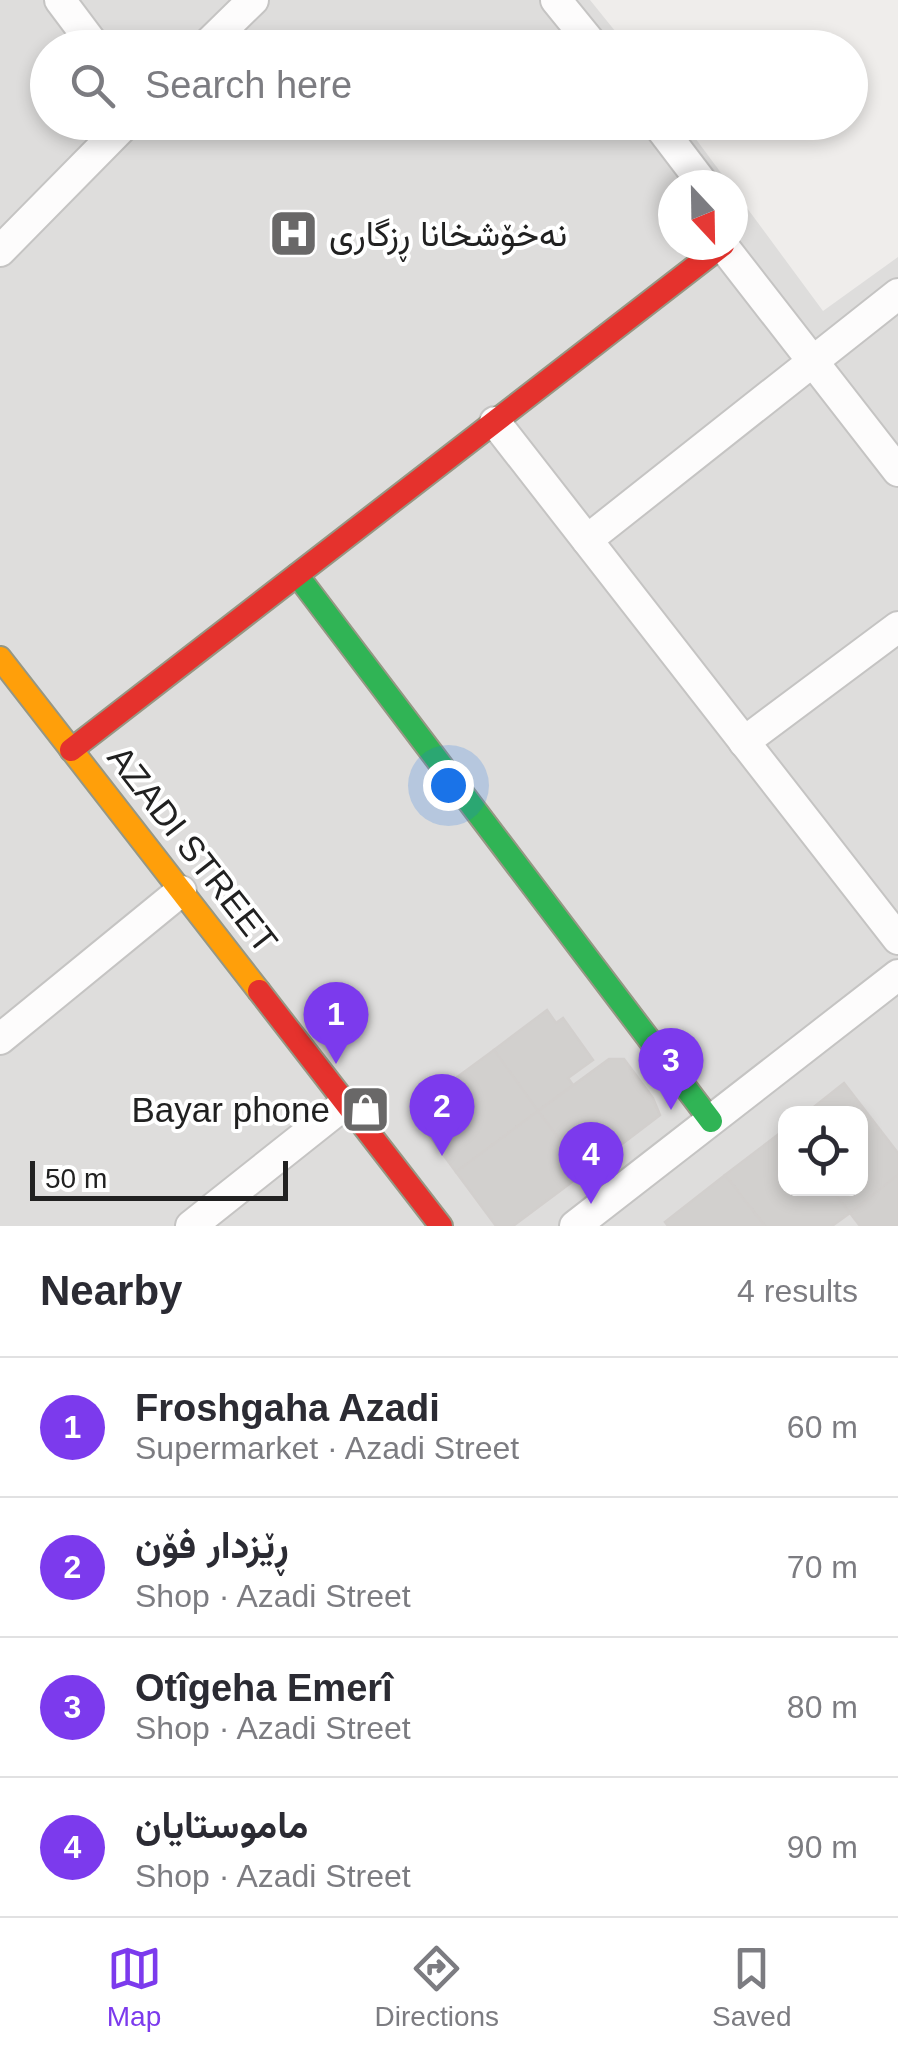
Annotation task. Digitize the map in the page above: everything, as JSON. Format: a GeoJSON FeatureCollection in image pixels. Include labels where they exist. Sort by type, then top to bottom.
{"type":"FeatureCollection","features":[{"type":"Feature","properties":{"kind":"street"},"geometry":{"type":"LineString","coordinates":[[60,0],[82,30]]}},
{"type":"Feature","properties":{"kind":"street"},"geometry":{"type":"LineString","coordinates":[[222,30],[253,0]]}},
{"type":"Feature","properties":{"kind":"street"},"geometry":{"type":"LineString","coordinates":[[556,0],[580,30]]}},
{"type":"Feature","properties":{"kind":"street"},"geometry":{"type":"LineString","coordinates":[[0,250],[109,140]]}},
{"type":"Feature","properties":{"kind":"street"},"geometry":{"type":"LineString","coordinates":[[670,140],[693,170]]}},
{"type":"Feature","properties":{"kind":"street"},"geometry":{"type":"LineString","coordinates":[[71,750],[705,260]]}},
{"type":"Feature","properties":{"kind":"street"},"geometry":{"type":"LineString","coordinates":[[734,260],[898,472]]}},
{"type":"Feature","properties":{"kind":"street"},"geometry":{"type":"LineString","coordinates":[[587,540],[898,294]]}},
{"type":"Feature","properties":{"kind":"street"},"geometry":{"type":"LineString","coordinates":[[495,422],[898,939]]}},
{"type":"Feature","properties":{"kind":"street"},"geometry":{"type":"LineString","coordinates":[[298,575],[711,1120]]}},
{"type":"Feature","properties":{"kind":"street"},"geometry":{"type":"LineString","coordinates":[[744,742],[898,627]]}},
{"type":"Feature","properties":{"kind":"street","name":"AZADI STREET"},"geometry":{"type":"LineString","coordinates":[[0,658],[441,1226]]}},
{"type":"Feature","properties":{"kind":"street"},"geometry":{"type":"LineString","coordinates":[[0,1039],[181,891]]}},
{"type":"Feature","properties":{"kind":"street"},"geometry":{"type":"LineString","coordinates":[[575,1226],[898,975]]}},
{"type":"Feature","properties":{"kind":"street"},"geometry":{"type":"LineString","coordinates":[[191,1226],[346,1103]]}},
{"type":"Feature","properties":{"kind":"shaded area"},"geometry":{"type":"Polygon","coordinates":[[[0,0],[590,0],[614,30],[30,30],[30,140],[697,140],[719,170],[658,170],[658,260],[748,260],[748,209],[823,311],[898,257],[898,1226],[0,1226],[0,0]]]}},
{"type":"Feature","properties":{"kind":"building"},"geometry":{"type":"Polygon","coordinates":[[[547,1010],[556,1023],[563,1018],[593,1060],[568,1078],[573,1085],[538,1111],[494,1050],[547,1010]]]}},
{"type":"Feature","properties":{"kind":"building"},"geometry":{"type":"Polygon","coordinates":[[[494,1050],[538,1111],[456,1172],[411,1111],[494,1050]]]}},
{"type":"Feature","properties":{"kind":"building"},"geometry":{"type":"Polygon","coordinates":[[[609,1059],[624,1059],[653,1098],[660,1115],[584,1173],[538,1111],[609,1059]]]}},
{"type":"Feature","properties":{"kind":"building"},"geometry":{"type":"Polygon","coordinates":[[[844,1083],[862,1106],[815,1106],[844,1083]]]}},
{"type":"Feature","properties":{"kind":"building"},"geometry":{"type":"Polygon","coordinates":[[[538,1111],[584,1173],[513,1226],[496,1226],[456,1172],[538,1111]]]}},
{"type":"Feature","properties":{"kind":"building"},"geometry":{"type":"Polygon","coordinates":[[[868,1114],[898,1153],[898,1175],[850,1213],[836,1196],[868,1196],[868,1114]]]}},
{"type":"Feature","properties":{"kind":"building"},"geometry":{"type":"Polygon","coordinates":[[[778,1135],[778,1196],[836,1196],[850,1213],[832,1226],[765,1226],[725,1175],[778,1135]]]}},
{"type":"Feature","properties":{"kind":"building"},"geometry":{"type":"Polygon","coordinates":[[[725,1175],[765,1226],[668,1226],[665,1222],[725,1175]]]}},
{"type":"Feature","properties":{"kind":"building"},"geometry":{"type":"Polygon","coordinates":[[[898,1175],[898,1226],[860,1226],[850,1213],[898,1175]]]}},
{"type":"Feature","properties":{"kind":"traffic: fast"},"geometry":{"type":"LineString","coordinates":[[297,575],[711,1121]]}},
{"type":"Feature","properties":{"kind":"traffic: slow"},"geometry":{"type":"LineString","coordinates":[[0,658],[259,991]]}},
{"type":"Feature","properties":{"kind":"traffic: jam"},"geometry":{"type":"LineString","coordinates":[[71,750],[704,260]]}},
{"type":"Feature","properties":{"kind":"traffic: jam"},"geometry":{"type":"LineString","coordinates":[[259,991],[441,1226]]}},
{"type":"Feature","properties":{"kind":"place","name":"نەخۆشخانا ڕزگاری"},"geometry":{"type":"Point","coordinates":[294,233]}},
{"type":"Feature","properties":{"kind":"place","name":"Froshgaha Azadi"},"geometry":{"type":"Point","coordinates":[336,1064]}},
{"type":"Feature","properties":{"kind":"place","name":"Bayar phone"},"geometry":{"type":"Point","coordinates":[365,1109]}},
{"type":"Feature","properties":{"kind":"place","name":"Otîgeha Emerî"},"geometry":{"type":"Point","coordinates":[671,1110]}},
{"type":"Feature","properties":{"kind":"place","name":"ڕێزدار فۆن"},"geometry":{"type":"Point","coordinates":[442,1156]}},
{"type":"Feature","properties":{"kind":"place","name":"ماموستايان"},"geometry":{"type":"Point","coordinates":[591,1204]}}]}
